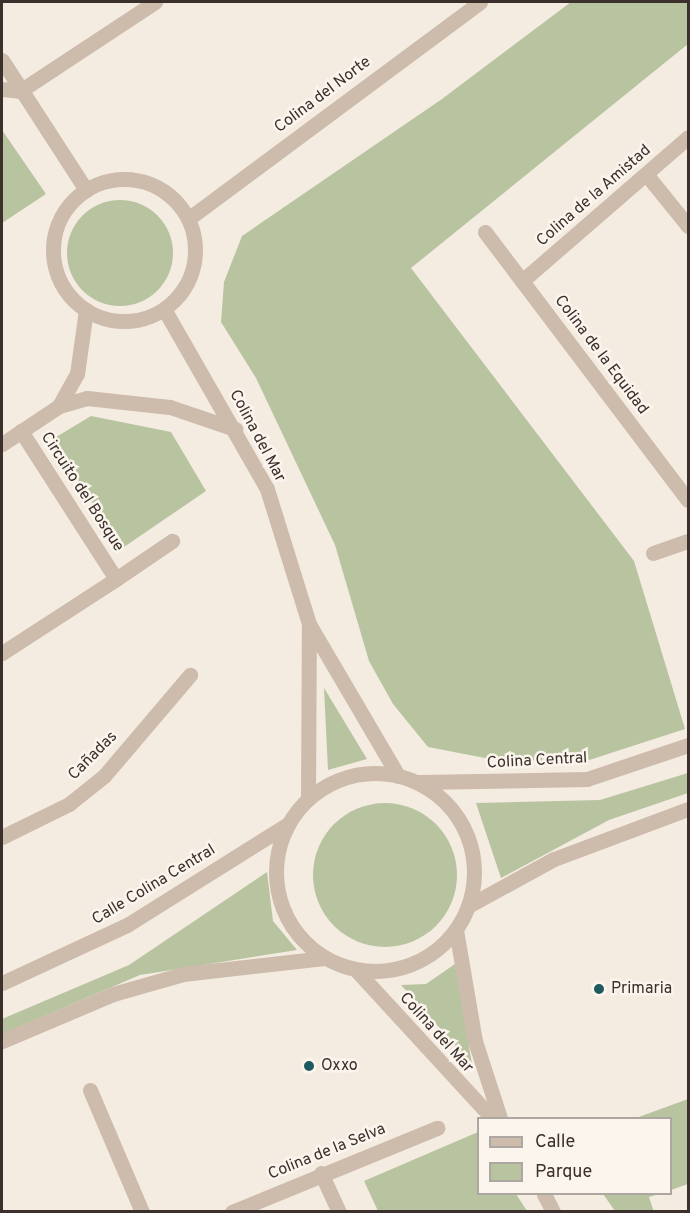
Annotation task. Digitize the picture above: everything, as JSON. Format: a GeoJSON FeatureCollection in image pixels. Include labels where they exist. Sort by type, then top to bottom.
{"type":"FeatureCollection","features":[{"type":"Feature","properties":{"kind":"street"},"geometry":{"type":"LineString","coordinates":[[2,89],[20,91],[155,2]]}},
{"type":"Feature","properties":{"kind":"street","name":"Colina del Norte"},"geometry":{"type":"LineString","coordinates":[[188,219],[480,2]]}},
{"type":"Feature","properties":{"kind":"street"},"geometry":{"type":"LineString","coordinates":[[2,60],[86,190]]}},
{"type":"Feature","properties":{"kind":"street","name":"Colina de la Amistad"},"geometry":{"type":"LineString","coordinates":[[522,281],[688,137]]}},
{"type":"Feature","properties":{"kind":"street"},"geometry":{"type":"LineString","coordinates":[[646,174],[688,226]]}},
{"type":"Feature","properties":{"kind":"street"},"geometry":{"type":"LineString","coordinates":[[144,181],[177,202],[188,219],[195,239],[189,278],[164,309],[125,320],[86,310],[59,280],[53,260],[59,220],[86,190],[104,182],[144,181]]}},
{"type":"Feature","properties":{"kind":"street","name":"Colina de la Equidad"},"geometry":{"type":"LineString","coordinates":[[485,232],[688,500]]}},
{"type":"Feature","properties":{"kind":"street","name":"Colina del Mar"},"geometry":{"type":"LineString","coordinates":[[164,309],[236,429],[267,489],[309,624],[398,776]]}},
{"type":"Feature","properties":{"kind":"street","name":"Circuito del Bosque"},"geometry":{"type":"LineString","coordinates":[[59,406],[77,374],[86,310]]}},
{"type":"Feature","properties":{"kind":"street","name":"Circuito del Bosque"},"geometry":{"type":"LineString","coordinates":[[2,444],[59,406],[87,398],[124,398],[170,406],[236,429]]}},
{"type":"Feature","properties":{"kind":"street","name":"Circuito del Bosque"},"geometry":{"type":"LineString","coordinates":[[2,653],[116,579],[21,431]]}},
{"type":"Feature","properties":{"kind":"street"},"geometry":{"type":"LineString","coordinates":[[116,579],[172,541]]}},
{"type":"Feature","properties":{"kind":"street"},"geometry":{"type":"LineString","coordinates":[[653,553],[688,541]]}},
{"type":"Feature","properties":{"kind":"street","name":"Colina del Mar"},"geometry":{"type":"LineString","coordinates":[[308,799],[309,624]]}},
{"type":"Feature","properties":{"kind":"street","name":"Cañadas"},"geometry":{"type":"LineString","coordinates":[[2,837],[69,804],[104,776],[190,675]]}},
{"type":"Feature","properties":{"kind":"street","name":"Colina Central"},"geometry":{"type":"LineString","coordinates":[[418,782],[587,779],[688,745]]}},
{"type":"Feature","properties":{"kind":"street"},"geometry":{"type":"LineString","coordinates":[[365,773],[398,776],[418,782],[442,799],[472,848],[474,877],[468,906],[456,930],[429,956],[394,970],[356,970],[324,958],[300,938],[281,903],[277,853],[288,824],[308,799],[334,782],[365,773]]}},
{"type":"Feature","properties":{"kind":"street"},"geometry":{"type":"LineString","coordinates":[[468,906],[554,859],[688,809]]}},
{"type":"Feature","properties":{"kind":"street","name":"Calle Colina Central"},"geometry":{"type":"LineString","coordinates":[[2,983],[127,925],[288,824]]}},
{"type":"Feature","properties":{"kind":"street","name":"Colina del Mar"},"geometry":{"type":"LineString","coordinates":[[456,930],[475,1041],[499,1117]]}},
{"type":"Feature","properties":{"kind":"street"},"geometry":{"type":"LineString","coordinates":[[2,1041],[113,994],[183,974],[324,958]]}},
{"type":"Feature","properties":{"kind":"street","name":"Colina del Mar"},"geometry":{"type":"LineString","coordinates":[[356,970],[490,1117]]}},
{"type":"Feature","properties":{"kind":"street"},"geometry":{"type":"LineString","coordinates":[[90,1090],[142,1212]]}},
{"type":"Feature","properties":{"kind":"street","name":"Colina de la Selva"},"geometry":{"type":"LineString","coordinates":[[232,1212],[321,1173],[436,1128]]}},
{"type":"Feature","properties":{"kind":"street"},"geometry":{"type":"LineString","coordinates":[[321,1173],[339,1212]]}},
{"type":"Feature","properties":{"kind":"street"},"geometry":{"type":"LineString","coordinates":[[544,1195],[553,1212]]}},
{"type":"Feature","properties":{"kind":"green space"},"geometry":{"type":"Polygon","coordinates":[[[571,2],[688,2],[688,44],[411,268],[634,561],[685,729],[580,763],[485,758],[428,747],[393,704],[369,661],[335,545],[256,378],[221,322],[224,282],[242,236],[442,99],[571,2]]]}},
{"type":"Feature","properties":{"kind":"green space"},"geometry":{"type":"Polygon","coordinates":[[[2,130],[46,194],[2,223],[2,130]]]}},
{"type":"Feature","properties":{"kind":"green space"},"geometry":{"type":"Polygon","coordinates":[[[120,200],[140,204],[157,216],[169,233],[173,253],[169,273],[157,290],[140,302],[120,306],[100,302],[83,290],[71,273],[67,253],[71,233],[83,216],[100,204],[120,200]]]}},
{"type":"Feature","properties":{"kind":"green space"},"geometry":{"type":"Polygon","coordinates":[[[91,416],[171,432],[206,491],[121,549],[53,439],[91,416]]]}},
{"type":"Feature","properties":{"kind":"green space"},"geometry":{"type":"Polygon","coordinates":[[[324,688],[367,759],[328,770],[324,688]]]}},
{"type":"Feature","properties":{"kind":"green space"},"geometry":{"type":"Polygon","coordinates":[[[688,773],[688,793],[609,820],[501,878],[476,803],[600,800],[688,773]]]}},
{"type":"Feature","properties":{"kind":"green space"},"geometry":{"type":"Polygon","coordinates":[[[385,803],[412,809],[425,815],[436,824],[445,835],[451,848],[457,875],[451,902],[445,915],[436,926],[425,935],[412,941],[385,947],[358,941],[345,935],[334,926],[325,915],[319,902],[313,875],[319,848],[325,835],[334,824],[345,815],[358,809],[385,803]]]}},
{"type":"Feature","properties":{"kind":"green space"},"geometry":{"type":"Polygon","coordinates":[[[267,872],[273,921],[297,950],[140,975],[2,1034],[2,1019],[129,965],[267,872]]]}},
{"type":"Feature","properties":{"kind":"green space"},"geometry":{"type":"Polygon","coordinates":[[[455,964],[472,1064],[401,985],[426,984],[455,964]]]}},
{"type":"Feature","properties":{"kind":"green space"},"geometry":{"type":"Polygon","coordinates":[[[688,1099],[688,1184],[672,1190],[672,1117],[639,1117],[688,1099]]]}},
{"type":"Feature","properties":{"kind":"green space"},"geometry":{"type":"Polygon","coordinates":[[[477,1132],[477,1195],[517,1195],[527,1211],[378,1211],[364,1181],[477,1132]]]}},
{"type":"Feature","properties":{"kind":"green space"},"geometry":{"type":"Polygon","coordinates":[[[604,1195],[656,1195],[649,1197],[654,1212],[615,1211],[604,1195]]]}},
{"type":"Feature","properties":{"kind":"place","name":"Primaria"},"geometry":{"type":"Point","coordinates":[599,989]}},
{"type":"Feature","properties":{"kind":"place","name":"Oxxo"},"geometry":{"type":"Point","coordinates":[309,1066]}}]}
